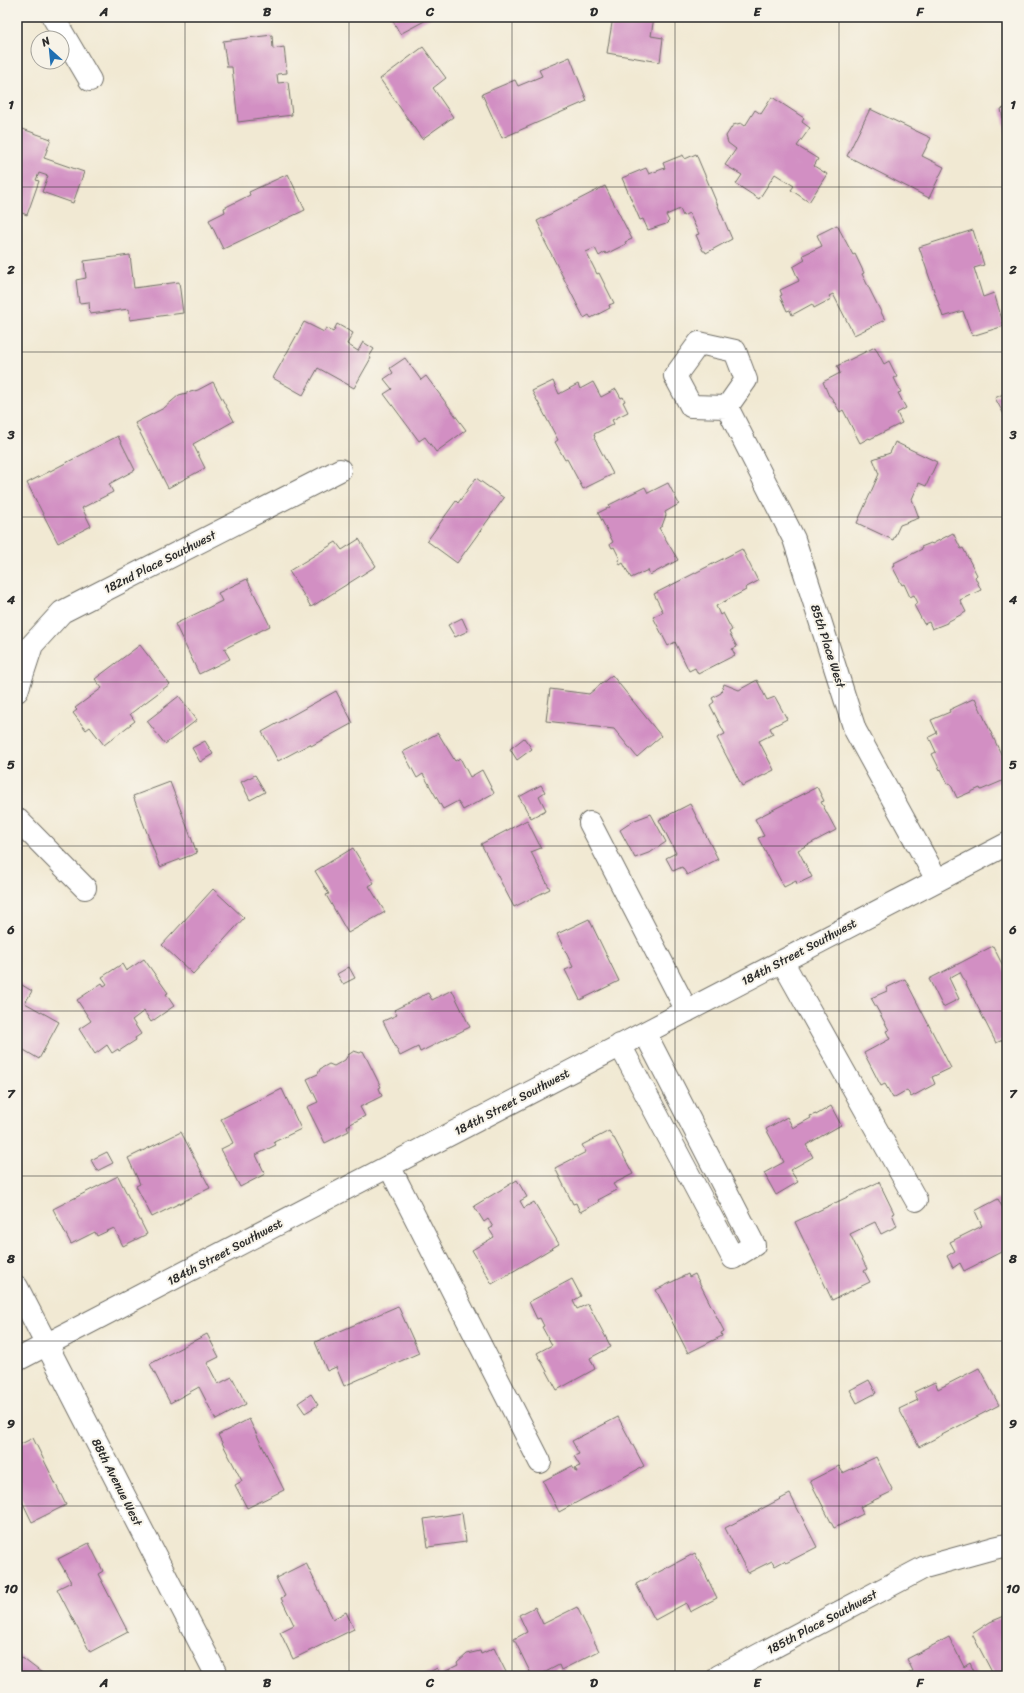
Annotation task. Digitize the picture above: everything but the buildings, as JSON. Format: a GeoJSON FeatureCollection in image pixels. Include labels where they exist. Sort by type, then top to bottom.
{"type":"FeatureCollection","features":[{"type":"Feature","properties":{"kind":"street"},"geometry":{"type":"LineString","coordinates":[[53,17],[90,80]]}},
{"type":"Feature","properties":{"kind":"street","name":"85th Place West"},"geometry":{"type":"LineString","coordinates":[[727,408],[794,540],[855,730],[937,880]]}},
{"type":"Feature","properties":{"kind":"street","name":"182nd Place Southwest"},"geometry":{"type":"LineString","coordinates":[[17,691],[32,645],[62,612],[340,470]]}},
{"type":"Feature","properties":{"kind":"street"},"geometry":{"type":"LineString","coordinates":[[17,819],[85,888]]}},
{"type":"Feature","properties":{"kind":"street"},"geometry":{"type":"LineString","coordinates":[[590,823],[687,1011]]}},
{"type":"Feature","properties":{"kind":"street","name":"184th Street Southwest"},"geometry":{"type":"LineString","coordinates":[[17,1360],[1007,844]]}},
{"type":"Feature","properties":{"kind":"street"},"geometry":{"type":"LineString","coordinates":[[782,961],[916,1200]]}},
{"type":"Feature","properties":{"kind":"street"},"geometry":{"type":"LineString","coordinates":[[620,1045],[732,1258],[754,1245],[645,1033]]}},
{"type":"Feature","properties":{"kind":"street"},"geometry":{"type":"LineString","coordinates":[[389,1166],[540,1462]]}},
{"type":"Feature","properties":{"kind":"street","name":"88th Avenue West"},"geometry":{"type":"LineString","coordinates":[[17,1287],[217,1676]]}},
{"type":"Feature","properties":{"kind":"street","name":"185th Place Southwest"},"geometry":{"type":"LineString","coordinates":[[719,1676],[925,1567],[1007,1545]]}}]}
